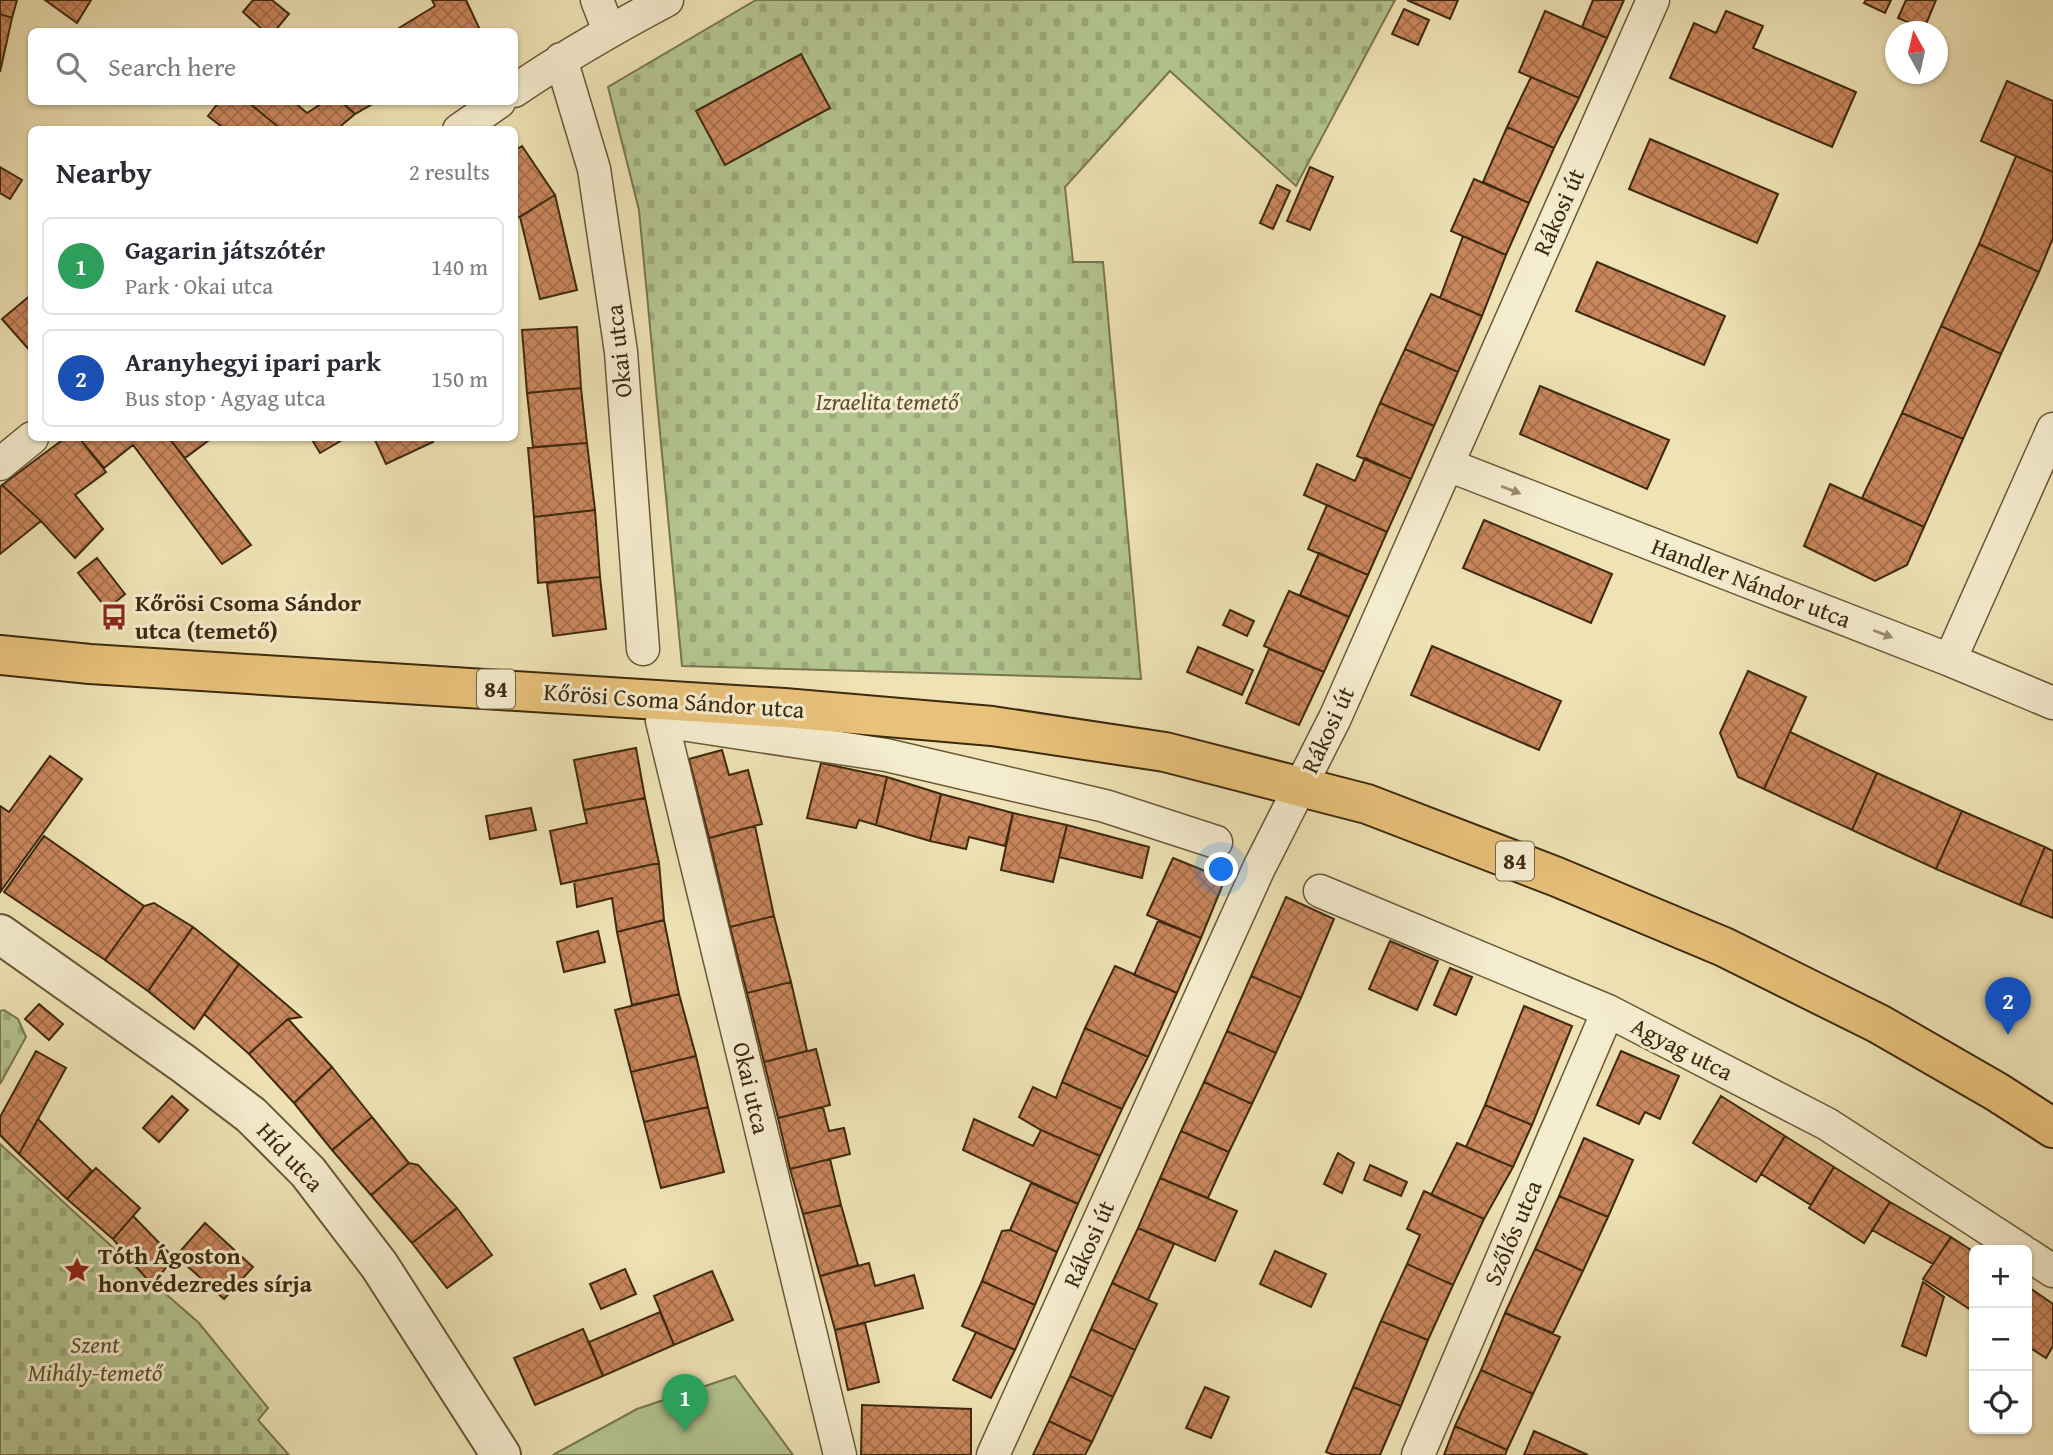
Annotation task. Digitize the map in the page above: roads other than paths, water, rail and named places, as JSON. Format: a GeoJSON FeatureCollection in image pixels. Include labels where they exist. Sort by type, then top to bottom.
{"type":"FeatureCollection","features":[{"type":"Feature","properties":{"kind":"main road","name":"Kőrösi Csoma Sándor utca"},"geometry":{"type":"LineString","coordinates":[[0,656],[784,708],[992,726],[1165,752],[1301,787]]}},
{"type":"Feature","properties":{"kind":"main road","name":"84"},"geometry":{"type":"LineString","coordinates":[[1301,787],[1367,804],[1557,877],[1724,947],[1879,1024],[1997,1092],[2053,1128]]}},
{"type":"Feature","properties":{"kind":"street"},"geometry":{"type":"LineString","coordinates":[[597,0],[609,31]]}},
{"type":"Feature","properties":{"kind":"street"},"geometry":{"type":"LineString","coordinates":[[518,88],[561,59],[667,0]]}},
{"type":"Feature","properties":{"kind":"street","name":"Rákosi út"},"geometry":{"type":"LineString","coordinates":[[993,1455],[1259,869],[1340,705],[1653,0]]}},
{"type":"Feature","properties":{"kind":"street","name":"Okai utca"},"geometry":{"type":"LineString","coordinates":[[561,59],[594,169],[621,352],[643,649]]}},
{"type":"Feature","properties":{"kind":"street"},"geometry":{"type":"LineString","coordinates":[[465,126],[495,105]]}},
{"type":"Feature","properties":{"kind":"street"},"geometry":{"type":"LineString","coordinates":[[1950,660],[2053,429]]}},
{"type":"Feature","properties":{"kind":"street"},"geometry":{"type":"LineString","coordinates":[[0,464],[28,441]]}},
{"type":"Feature","properties":{"kind":"street","name":"Handler Nándor utca"},"geometry":{"type":"LineString","coordinates":[[1447,465],[1950,660],[2053,703]]}},
{"type":"Feature","properties":{"kind":"street","name":"Okai utca"},"geometry":{"type":"LineString","coordinates":[[662,721],[839,1455]]}},
{"type":"Feature","properties":{"kind":"street","name":"Kőrösi Csoma Sándor utca"},"geometry":{"type":"LineString","coordinates":[[662,721],[886,755],[1105,806],[1216,842]]}},
{"type":"Feature","properties":{"kind":"street","name":"Agyag utca"},"geometry":{"type":"LineString","coordinates":[[1320,891],[1608,1011],[1827,1124],[2013,1245]]}},
{"type":"Feature","properties":{"kind":"street","name":"Híd utca"},"geometry":{"type":"LineString","coordinates":[[0,933],[251,1115],[308,1172],[379,1265],[501,1455]]}},
{"type":"Feature","properties":{"kind":"street","name":"Szőlős utca"},"geometry":{"type":"LineString","coordinates":[[1418,1455],[1608,1011]]}},
{"type":"Feature","properties":{"kind":"street"},"geometry":{"type":"LineString","coordinates":[[2032,1257],[2053,1271]]}},
{"type":"Feature","properties":{"kind":"place","name":"Kőrösi Csoma Sándor utca (temető)"},"geometry":{"type":"Point","coordinates":[114,617]}},
{"type":"Feature","properties":{"kind":"place","name":"Aranyhegyi ipari park"},"geometry":{"type":"Point","coordinates":[2008,1035]}},
{"type":"Feature","properties":{"kind":"place","name":"Tóth Ágoston honvédezredes sírja"},"geometry":{"type":"Point","coordinates":[77,1270]}},
{"type":"Feature","properties":{"kind":"place","name":"Gagarin játszótér"},"geometry":{"type":"Point","coordinates":[685,1432]}},
{"type":"Feature","properties":{"kind":"park label","name":"Izraelita temető"},"geometry":{"type":"Point","coordinates":[887,402]}},
{"type":"Feature","properties":{"kind":"park label","name":"Szent Mihály-temető"},"geometry":{"type":"Point","coordinates":[95,1359]}}]}
